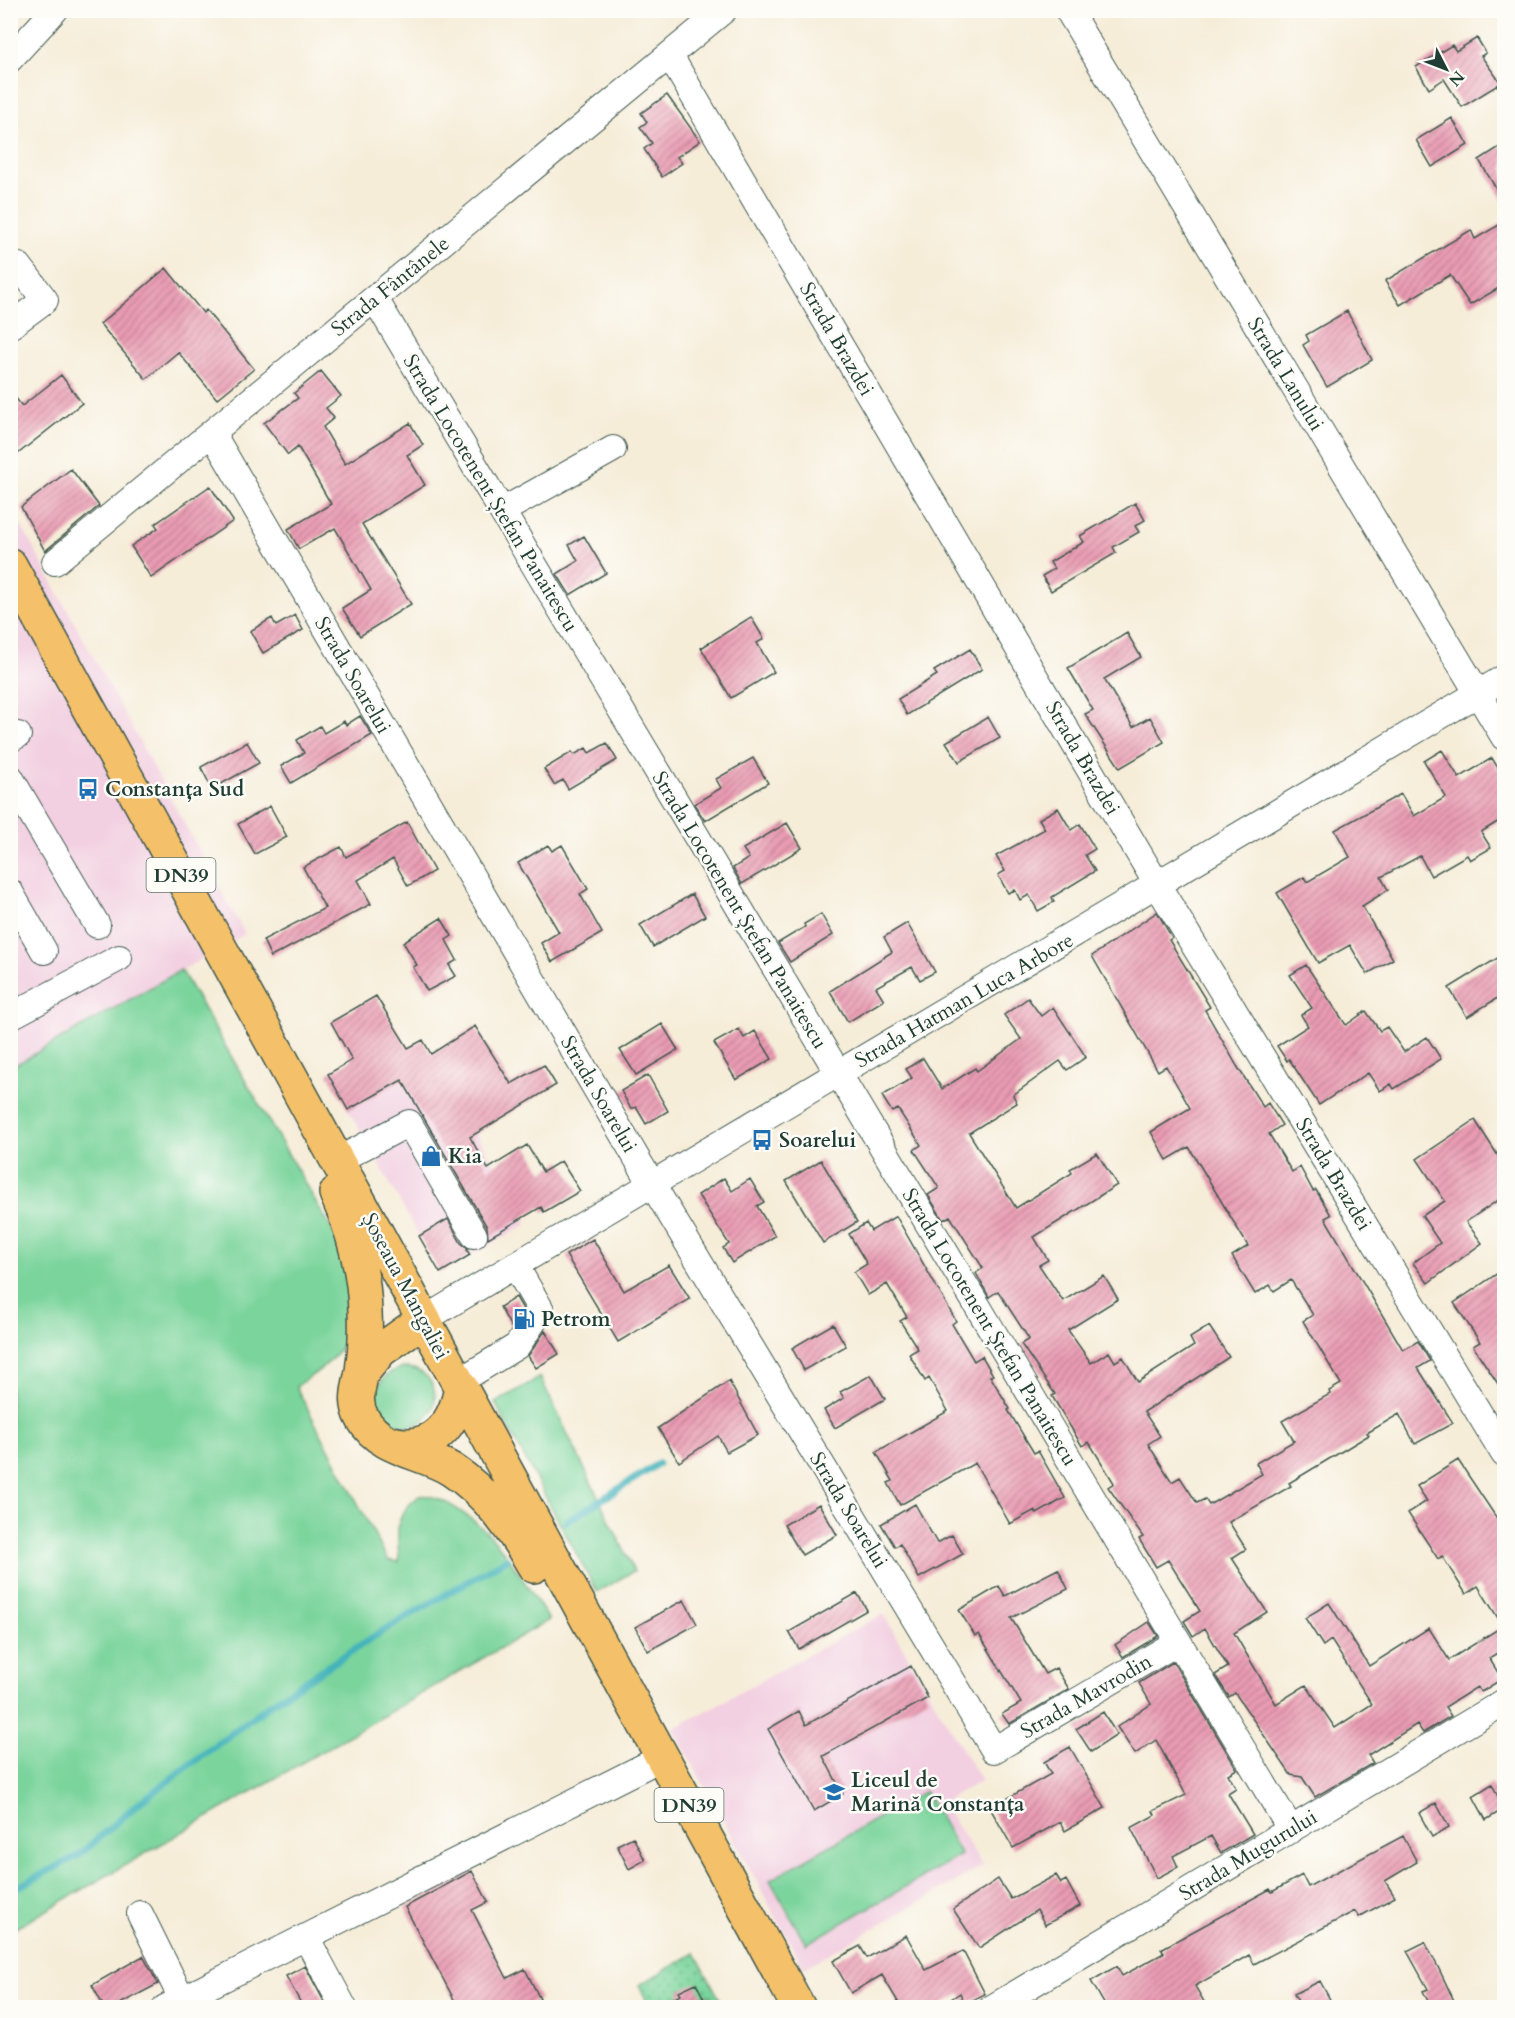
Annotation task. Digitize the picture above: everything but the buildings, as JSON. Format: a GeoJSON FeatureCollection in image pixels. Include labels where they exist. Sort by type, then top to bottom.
{"type":"FeatureCollection","features":[{"type":"Feature","properties":{"kind":"main road","name":"Șoseaua Mangaliei"},"geometry":{"type":"LineString","coordinates":[[10,565],[338,1160],[423,1320],[799,2007]]}},
{"type":"Feature","properties":{"kind":"main road","name":"Șoseaua Mangaliei"},"geometry":{"type":"LineString","coordinates":[[10,607],[340,1202],[356,1250],[364,1292],[365,1337],[362,1373],[357,1388],[357,1404],[362,1418],[372,1432],[385,1441],[452,1470],[476,1490],[505,1521],[568,1622],[775,2007]]}},
{"type":"Feature","properties":{"kind":"main road","name":"DN39"},"geometry":{"type":"LineString","coordinates":[[362,1373],[381,1350],[423,1320]]}},
{"type":"Feature","properties":{"kind":"main road"},"geometry":{"type":"LineString","coordinates":[[385,1441],[404,1446],[419,1445],[434,1438],[446,1428],[454,1416],[459,1385]]}},
{"type":"Feature","properties":{"kind":"street"},"geometry":{"type":"LineString","coordinates":[[10,59],[55,10]]}},
{"type":"Feature","properties":{"kind":"street","name":"Strada Fântânele"},"geometry":{"type":"LineString","coordinates":[[55,562],[724,10]]}},
{"type":"Feature","properties":{"kind":"street","name":"Strada Lanului"},"geometry":{"type":"LineString","coordinates":[[1068,10],[1504,737]]}},
{"type":"Feature","properties":{"kind":"street","name":"Strada Brazdei"},"geometry":{"type":"LineString","coordinates":[[670,56],[1158,886],[1504,1454]]}},
{"type":"Feature","properties":{"kind":"street"},"geometry":{"type":"LineString","coordinates":[[10,272],[19,266],[45,300],[10,326]]}},
{"type":"Feature","properties":{"kind":"street","name":"Strada Locotenent Ștefan Panaitescu"},"geometry":{"type":"LineString","coordinates":[[375,299],[1291,1830]]}},
{"type":"Feature","properties":{"kind":"street","name":"Strada Soarelui"},"geometry":{"type":"LineString","coordinates":[[212,433],[652,1183],[994,1750]]}},
{"type":"Feature","properties":{"kind":"street"},"geometry":{"type":"LineString","coordinates":[[502,511],[613,449]]}},
{"type":"Feature","properties":{"kind":"street","name":"Strada Hatman Luca Arbore"},"geometry":{"type":"LineString","coordinates":[[423,1320],[1158,886],[1504,678]]}},
{"type":"Feature","properties":{"kind":"street"},"geometry":{"type":"LineString","coordinates":[[10,777],[97,925]]}},
{"type":"Feature","properties":{"kind":"street"},"geometry":{"type":"LineString","coordinates":[[10,892],[44,951]]}},
{"type":"Feature","properties":{"kind":"street"},"geometry":{"type":"LineString","coordinates":[[10,1011],[13,1015],[119,958]]}},
{"type":"Feature","properties":{"kind":"street"},"geometry":{"type":"LineString","coordinates":[[338,1160],[409,1123],[474,1235]]}},
{"type":"Feature","properties":{"kind":"street"},"geometry":{"type":"LineString","coordinates":[[459,1385],[517,1346],[541,1310],[515,1265]]}},
{"type":"Feature","properties":{"kind":"street","name":"Strada Mavrodin"},"geometry":{"type":"LineString","coordinates":[[994,1750],[1178,1642]]}},
{"type":"Feature","properties":{"kind":"street","name":"Strada Mugurului"},"geometry":{"type":"LineString","coordinates":[[992,2007],[1504,1702]]}},
{"type":"Feature","properties":{"kind":"street"},"geometry":{"type":"LineString","coordinates":[[140,1914],[174,2003],[645,1766]]}},
{"type":"Feature","properties":{"kind":"street"},"geometry":{"type":"LineString","coordinates":[[306,1937],[344,2007]]}},
{"type":"Feature","properties":{"kind":"shaded area"},"geometry":{"type":"Polygon","coordinates":[[[10,505],[245,934],[11,1068],[10,1068],[10,505]]]}},
{"type":"Feature","properties":{"kind":"shaded area"},"geometry":{"type":"Polygon","coordinates":[[[423,1040],[527,1224],[440,1273],[336,1088],[423,1040]]]}},
{"type":"Feature","properties":{"kind":"shaded area","name":"Liceul de Marină Constanța"},"geometry":{"type":"Polygon","coordinates":[[[883,1614],[981,1781],[942,1803],[983,1866],[804,1968],[673,1729],[883,1614]]]}},
{"type":"Feature","properties":{"kind":"green space"},"geometry":{"type":"Polygon","coordinates":[[[181,970],[334,1233],[346,1264],[351,1279],[353,1310],[351,1325],[345,1340],[327,1364],[296,1387],[388,1560],[399,1562],[398,1525],[404,1511],[419,1496],[438,1499],[461,1512],[491,1536],[549,1620],[11,1931],[10,1068],[181,970]]]}},
{"type":"Feature","properties":{"kind":"green space"},"geometry":{"type":"Polygon","coordinates":[[[406,1368],[417,1370],[427,1376],[433,1386],[435,1397],[433,1408],[427,1418],[417,1424],[406,1426],[395,1424],[385,1418],[379,1408],[377,1397],[379,1386],[385,1376],[395,1370],[406,1368]]]}},
{"type":"Feature","properties":{"kind":"green space"},"geometry":{"type":"Polygon","coordinates":[[[540,1377],[634,1571],[597,1592],[495,1403],[540,1377]]]}},
{"type":"Feature","properties":{"kind":"green space"},"geometry":{"type":"Polygon","coordinates":[[[925,1791],[961,1855],[806,1944],[770,1880],[925,1791]]]}},
{"type":"Feature","properties":{"kind":"green space"},"geometry":{"type":"Polygon","coordinates":[[[695,1953],[724,2007],[715,2007],[707,1994],[702,1997],[681,1995],[662,2004],[663,2007],[650,2007],[639,1985],[695,1953]]]}},
{"type":"Feature","properties":{"kind":"waterway"},"geometry":{"type":"LineString","coordinates":[[566,1522],[658,1464]]}},
{"type":"Feature","properties":{"kind":"waterway"},"geometry":{"type":"LineString","coordinates":[[10,1891],[79,1855],[140,1802],[276,1700],[384,1630],[507,1559]]}},
{"type":"Feature","properties":{"kind":"place","name":"Constanța Sud"},"geometry":{"type":"Point","coordinates":[88,789]}},
{"type":"Feature","properties":{"kind":"place","name":"Soarelui"},"geometry":{"type":"Point","coordinates":[762,1140]}},
{"type":"Feature","properties":{"kind":"place","name":"Kia"},"geometry":{"type":"Point","coordinates":[431,1156]}},
{"type":"Feature","properties":{"kind":"place","name":"Petrom"},"geometry":{"type":"Point","coordinates":[524,1319]}},
{"type":"Feature","properties":{"kind":"place","name":"Liceul de Marină Constanța"},"geometry":{"type":"Point","coordinates":[834,1792]}}]}
